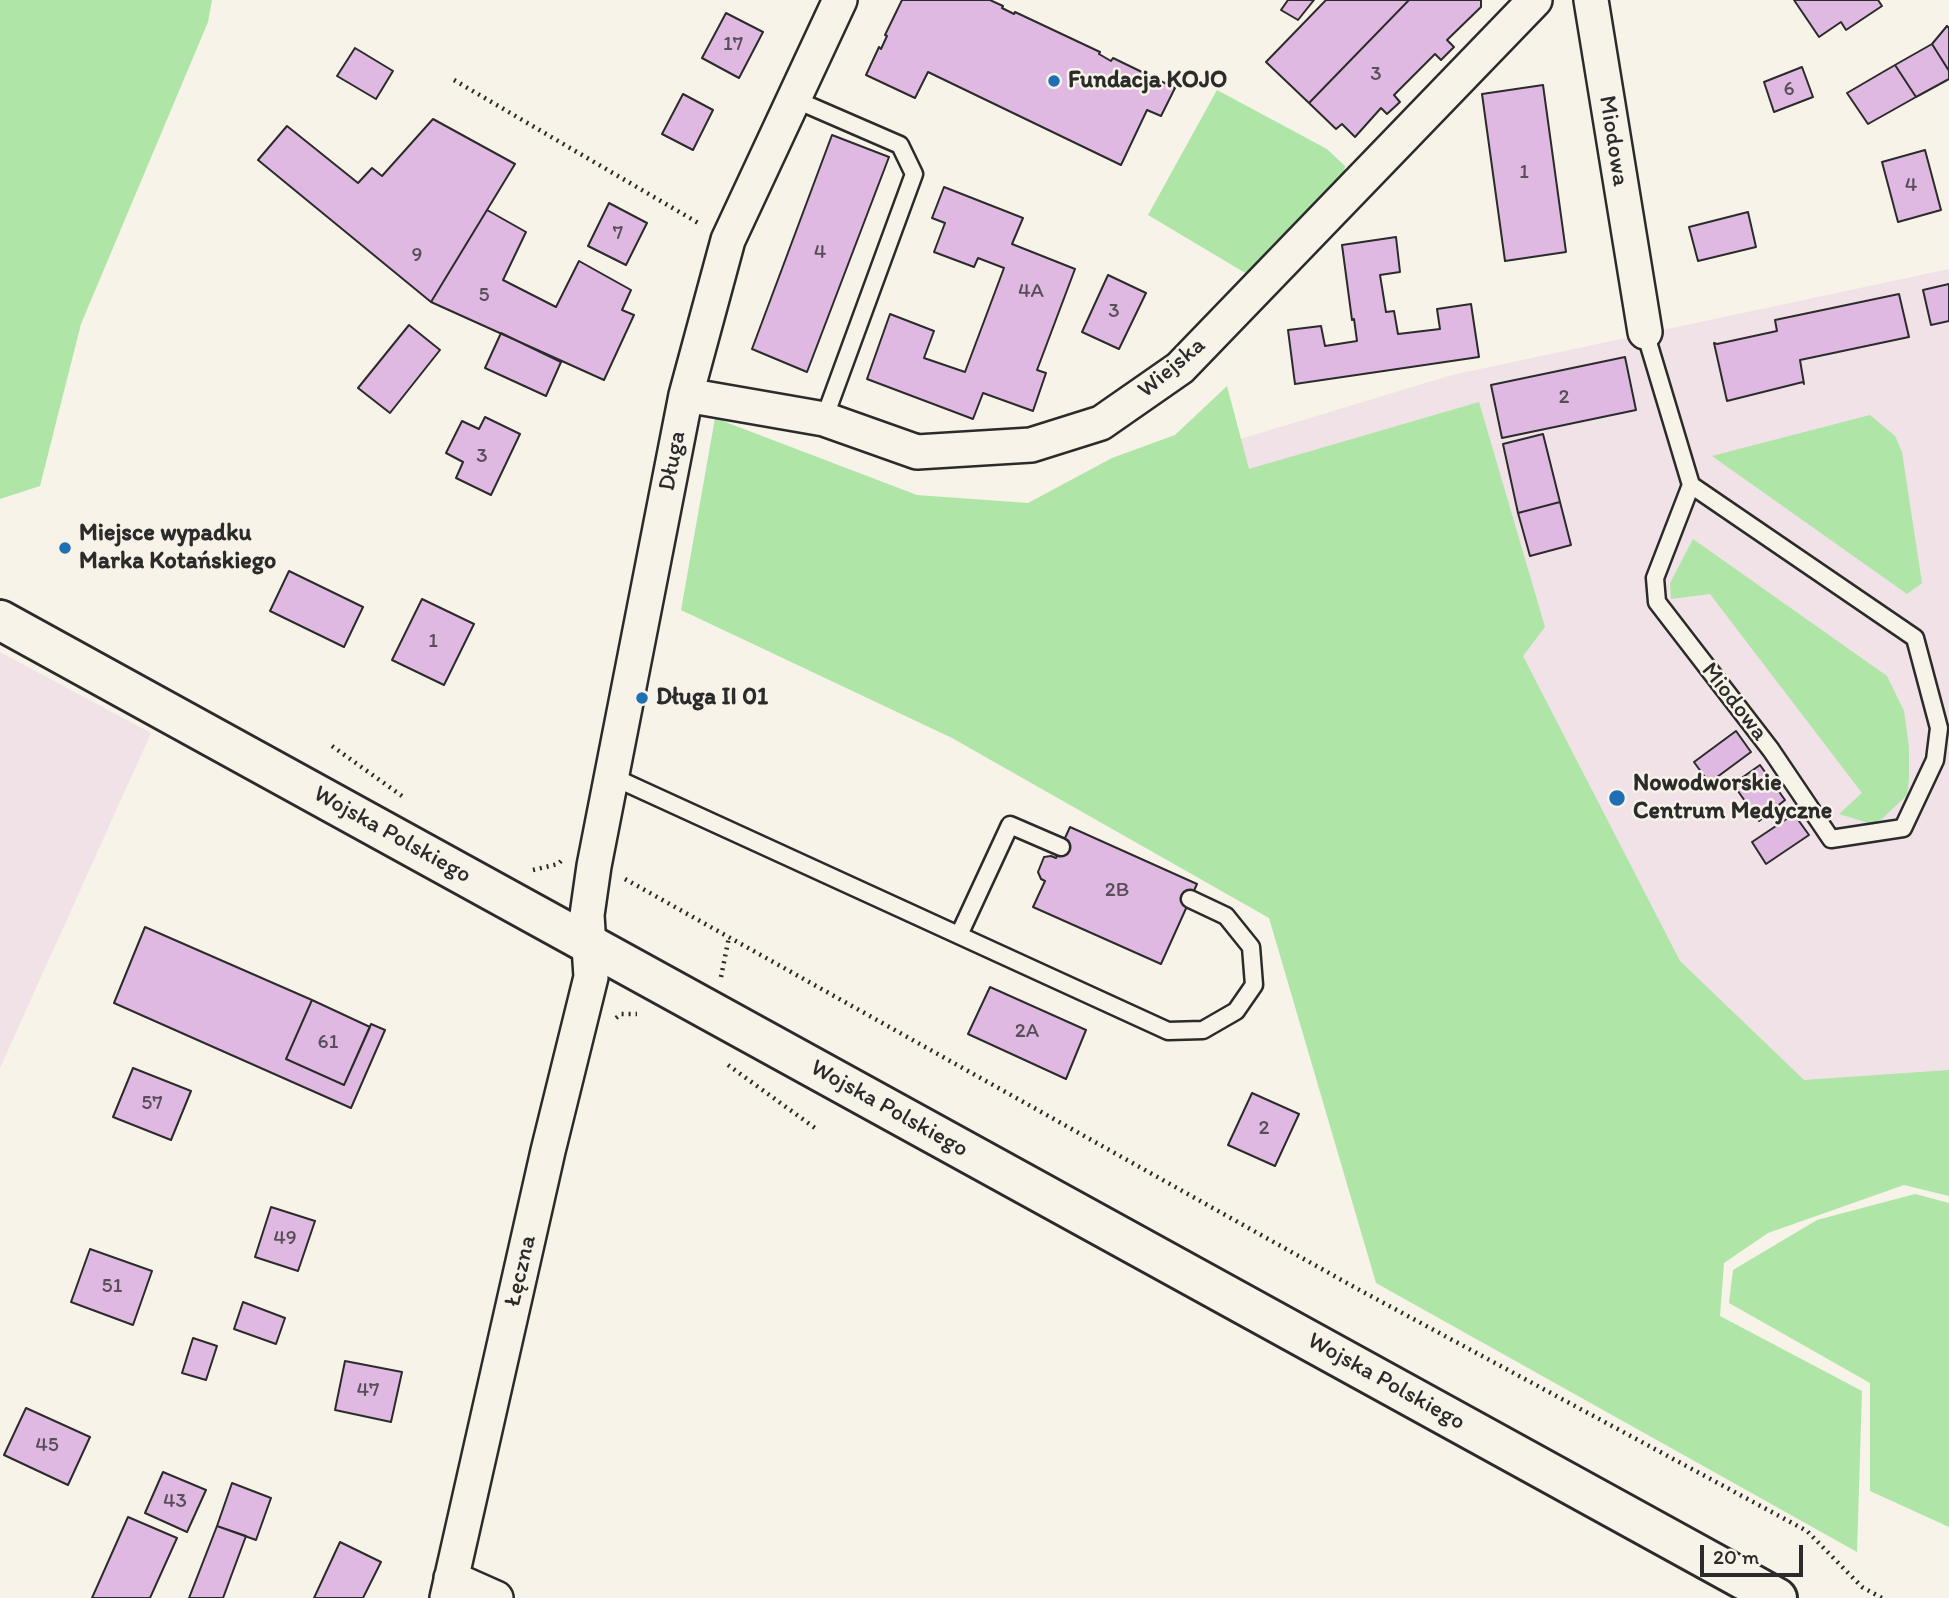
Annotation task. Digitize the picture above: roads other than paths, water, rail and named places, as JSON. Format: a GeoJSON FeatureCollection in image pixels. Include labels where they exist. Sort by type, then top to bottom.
{"type":"FeatureCollection","features":[{"type":"Feature","properties":{"kind":"main road","name":"Wojska Polskiego"},"geometry":{"type":"LineString","coordinates":[[0,620],[1777,1598]]}},
{"type":"Feature","properties":{"kind":"street","name":"Długa"},"geometry":{"type":"LineString","coordinates":[[589,945],[587,915],[594,866],[686,395],[728,240],[840,0]]}},
{"type":"Feature","properties":{"kind":"street","name":"Wiejska"},"geometry":{"type":"LineString","coordinates":[[686,395],[824,419],[917,452],[1031,445],[1101,423],[1180,368],[1535,0]]}},
{"type":"Feature","properties":{"kind":"street","name":"Miodowa"},"geometry":{"type":"LineString","coordinates":[[1591,0],[1644,332]]}},
{"type":"Feature","properties":{"kind":"street","name":"Łęczna"},"geometry":{"type":"LineString","coordinates":[[449,1588],[548,1151],[591,977],[589,945]]}},
{"type":"Feature","properties":{"kind":"street"},"geometry":{"type":"LineString","coordinates":[[449,1588],[496,1598]]}},
{"type":"Feature","properties":{"kind":"lane"},"geometry":{"type":"LineString","coordinates":[[794,99],[900,145],[914,174],[824,419]]}},
{"type":"Feature","properties":{"kind":"lane","name":"Miodowa"},"geometry":{"type":"LineString","coordinates":[[1644,332],[1691,485],[1655,579],[1657,602],[1771,750],[1831,839],[1903,828],[1935,760],[1939,728],[1915,638],[1691,485]]}},
{"type":"Feature","properties":{"kind":"lane"},"geometry":{"type":"LineString","coordinates":[[611,776],[1168,1031],[1203,1030],[1236,1011],[1254,985],[1251,947],[1226,916],[1190,899]]}},
{"type":"Feature","properties":{"kind":"lane"},"geometry":{"type":"LineString","coordinates":[[959,936],[1010,825],[1061,847]]}},
{"type":"Feature","properties":{"kind":"place","name":"Fundacja KOJO"},"geometry":{"type":"Point","coordinates":[1054,81]}},
{"type":"Feature","properties":{"kind":"place","name":"Miejsce wypadku Marka Kotańskiego"},"geometry":{"type":"Point","coordinates":[65,548]}},
{"type":"Feature","properties":{"kind":"place","name":"Długa II 01"},"geometry":{"type":"Point","coordinates":[642,698]}},
{"type":"Feature","properties":{"kind":"place","name":"Nowodworskie Centrum Medyczne"},"geometry":{"type":"Point","coordinates":[1617,798]}}]}
